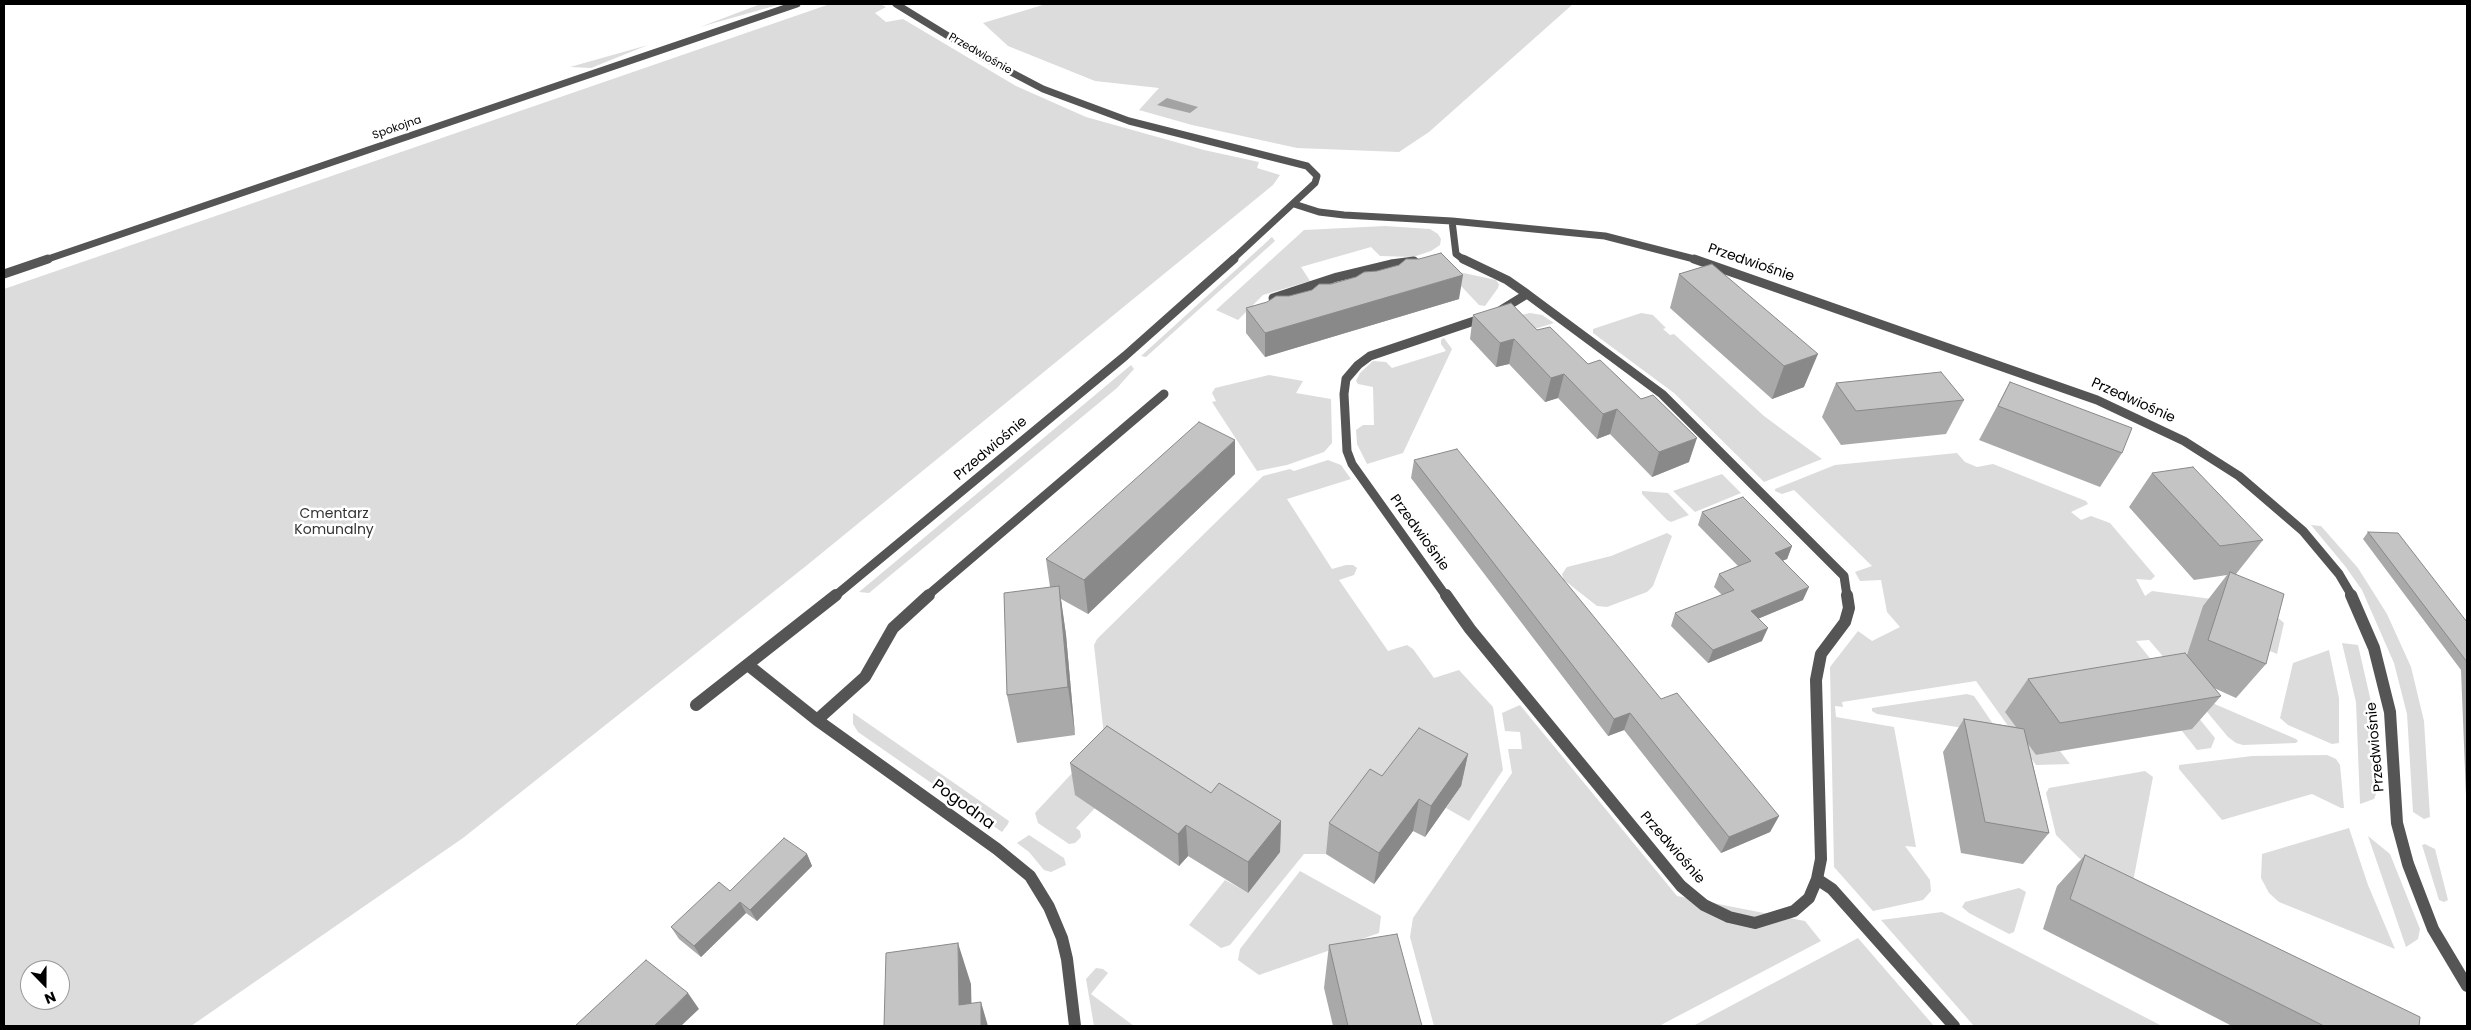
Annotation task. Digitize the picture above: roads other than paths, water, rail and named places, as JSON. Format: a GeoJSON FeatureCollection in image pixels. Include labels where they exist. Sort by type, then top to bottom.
{"type":"FeatureCollection","features":[{"type":"Feature","properties":{"kind":"street","name":"Spokojna"},"geometry":{"type":"LineString","coordinates":[[4,274],[797,4]]}},
{"type":"Feature","properties":{"kind":"street","name":"Przedwiośnie"},"geometry":{"type":"LineString","coordinates":[[696,705],[965,490],[1125,356],[1294,204],[1315,183],[1317,176],[1307,166],[1186,137],[1070,100],[1043,89],[984,58],[896,4]]}},
{"type":"Feature","properties":{"kind":"street","name":"Przedwiośnie"},"geometry":{"type":"LineString","coordinates":[[1294,204],[1319,212],[1344,215],[1452,221],[1605,236],[1658,248],[1714,265],[2098,400],[2184,441],[2239,476],[2303,531],[2339,574],[2357,605],[2374,648],[2390,712],[2397,823],[2408,864],[2433,929],[2467,986]]}},
{"type":"Feature","properties":{"kind":"street","name":"Przedwiośnie"},"geometry":{"type":"LineString","coordinates":[[1452,221],[1452,255],[1507,280],[1527,294],[1662,394],[1844,576],[1849,608],[1844,622],[1821,654],[1816,680],[1821,859],[1817,879],[1809,898],[1794,911],[1755,923],[1729,917],[1704,905],[1681,886],[1470,629],[1352,464],[1347,451],[1344,394],[1346,379],[1358,365],[1370,356],[1494,314],[1527,294]]}},
{"type":"Feature","properties":{"kind":"street"},"geometry":{"type":"LineString","coordinates":[[1272,298],[1337,277],[1391,264],[1425,260]]}},
{"type":"Feature","properties":{"kind":"street"},"geometry":{"type":"LineString","coordinates":[[818,720],[866,677],[893,628],[906,614],[1164,394]]}},
{"type":"Feature","properties":{"kind":"street","name":"Pogodna"},"geometry":{"type":"LineString","coordinates":[[748,665],[818,720],[997,849],[1030,876],[1049,907],[1062,938],[1067,959],[1075,1026]]}},
{"type":"Feature","properties":{"kind":"street"},"geometry":{"type":"LineString","coordinates":[[1817,879],[1839,896],[1954,1026]]}},
{"type":"Feature","properties":{"kind":"park label","name":"Cmentarz Komunalny"},"geometry":{"type":"Point","coordinates":[334,522]}}]}
